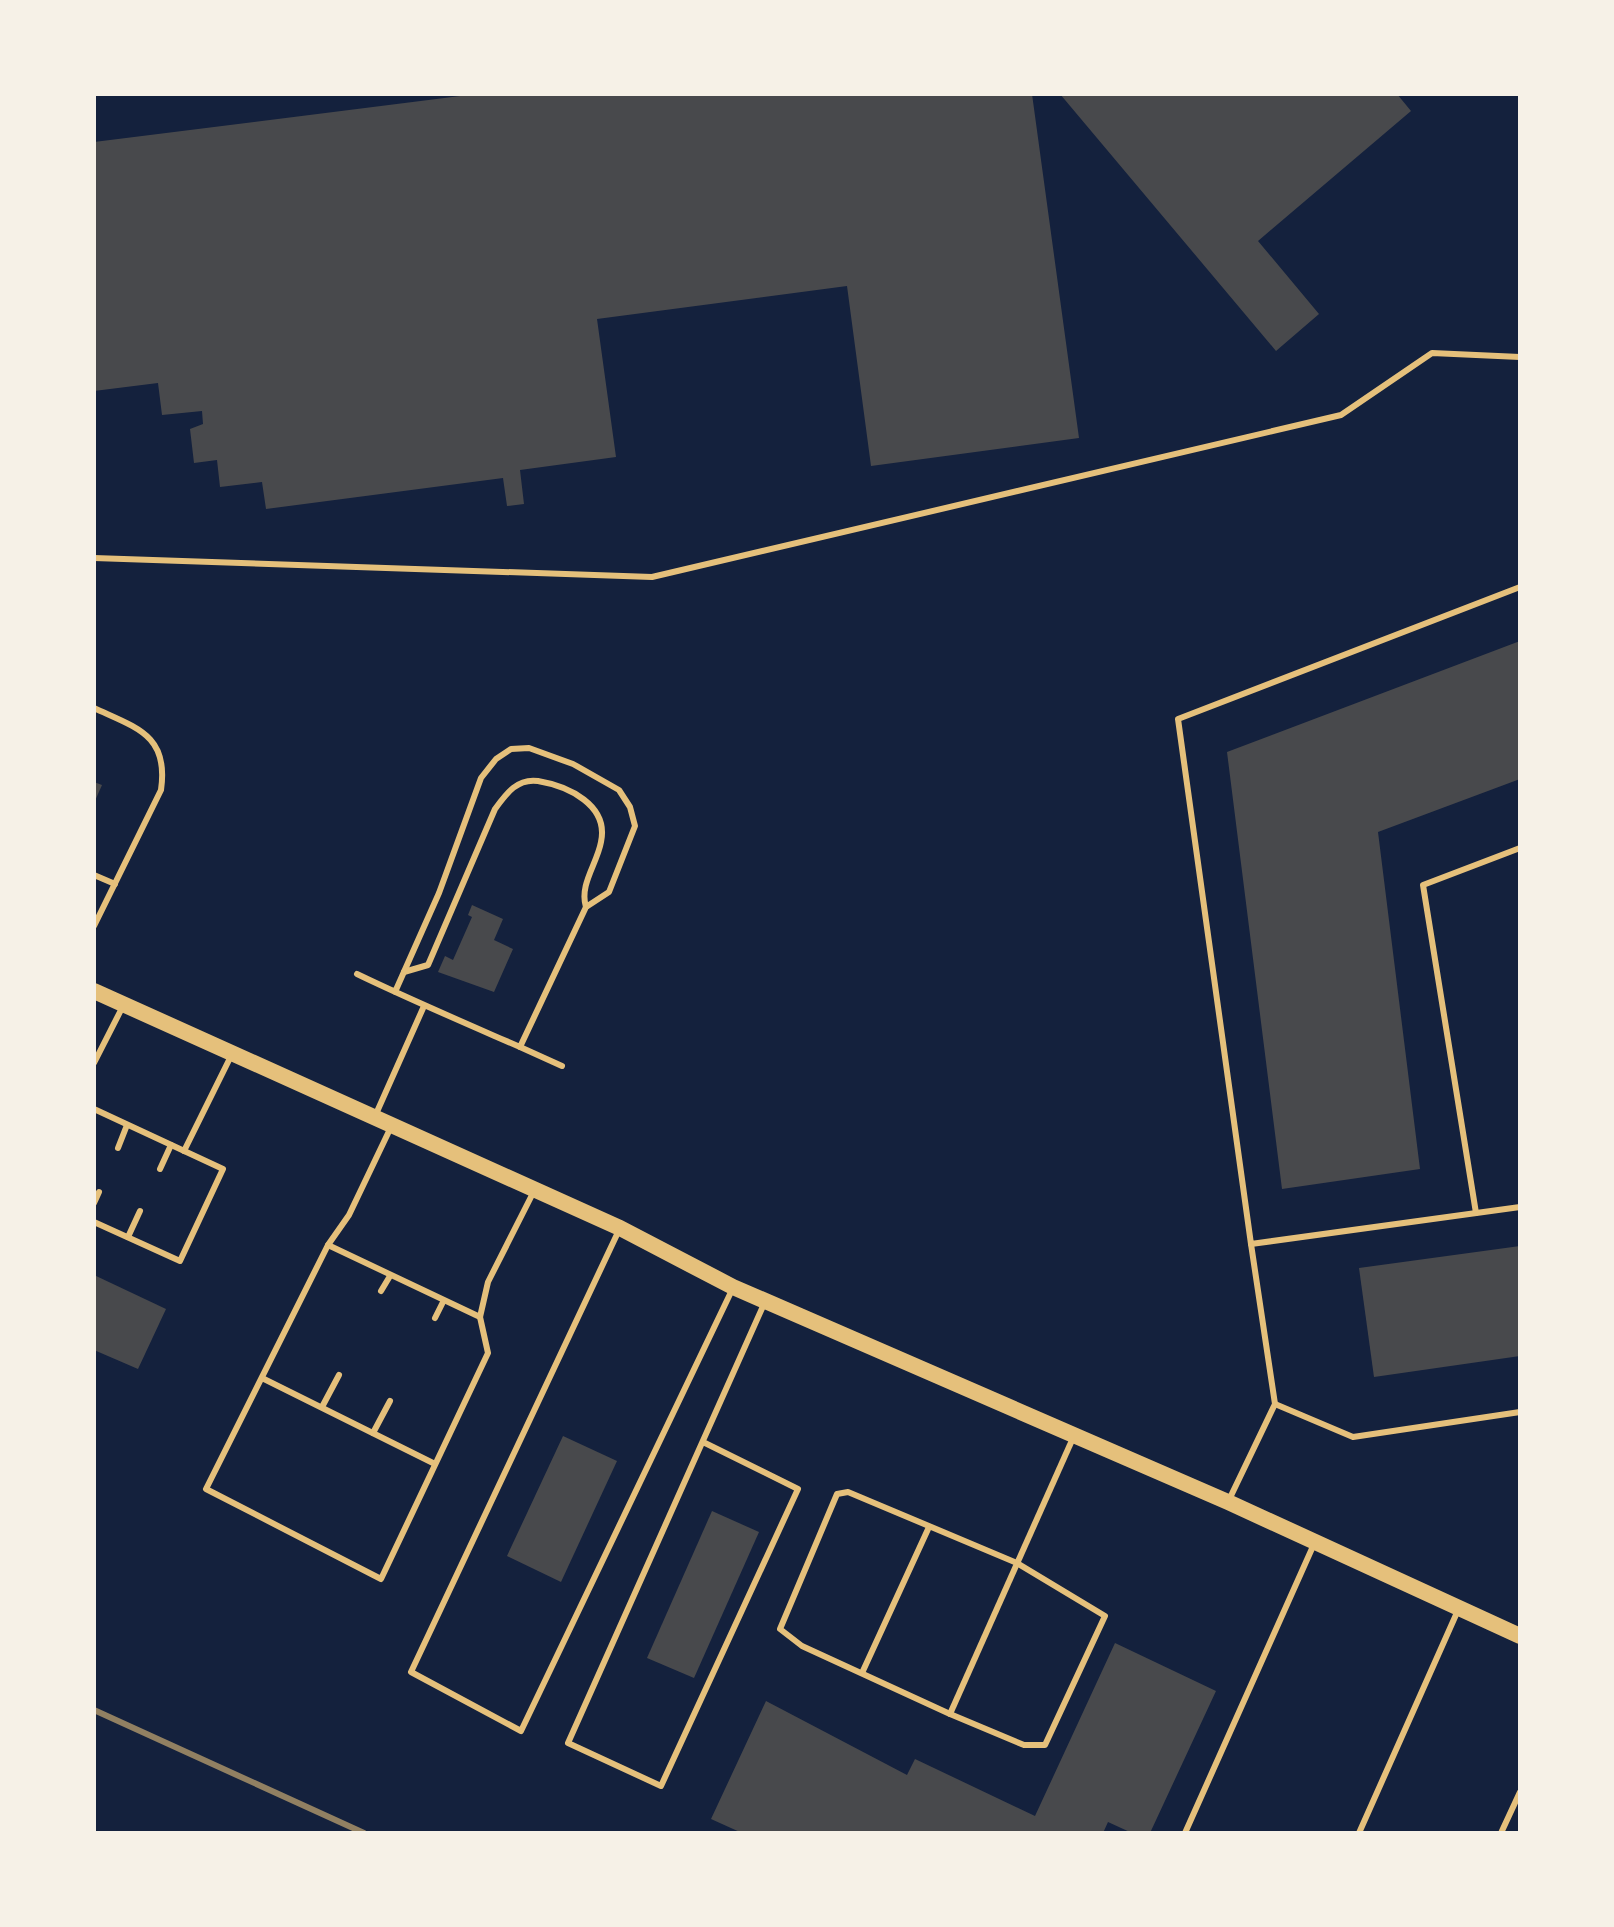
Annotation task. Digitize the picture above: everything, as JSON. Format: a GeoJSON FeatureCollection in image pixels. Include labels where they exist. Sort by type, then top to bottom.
{"type":"FeatureCollection","features":[{"type":"Feature","properties":{"kind":"main road"},"geometry":{"type":"LineString","coordinates":[[94,991],[620,1228],[733,1287],[1228,1502],[1520,1636]]}},
{"type":"Feature","properties":{"kind":"lane"},"geometry":{"type":"LineString","coordinates":[[94,558],[652,577],[1341,415],[1432,353],[1520,357]]}},
{"type":"Feature","properties":{"kind":"lane"},"geometry":{"type":"LineString","coordinates":[[1228,1502],[1275,1404],[1178,719],[1520,587]]}},
{"type":"Feature","properties":{"kind":"lane"},"geometry":{"type":"LineString","coordinates":[[94,708],[146,733],[158,747],[164,768],[161,790],[94,926]]}},
{"type":"Feature","properties":{"kind":"lane"},"geometry":{"type":"LineString","coordinates":[[395,992],[439,893],[481,778],[496,759],[511,749],[529,748],[573,764],[619,790],[630,807],[635,826],[609,892],[586,907],[520,1047]]}},
{"type":"Feature","properties":{"kind":"lane"},"geometry":{"type":"LineString","coordinates":[[404,972],[428,965],[495,809],[510,788],[530,780],[560,785],[588,802],[600,818],[602,840],[582,896],[586,907]]}},
{"type":"Feature","properties":{"kind":"lane"},"geometry":{"type":"LineString","coordinates":[[1476,1213],[1423,885],[1520,848]]}},
{"type":"Feature","properties":{"kind":"lane"},"geometry":{"type":"LineString","coordinates":[[94,875],[115,884]]}},
{"type":"Feature","properties":{"kind":"lane"},"geometry":{"type":"LineString","coordinates":[[357,974],[562,1066]]}},
{"type":"Feature","properties":{"kind":"lane"},"geometry":{"type":"LineString","coordinates":[[94,1063],[124,1004]]}},
{"type":"Feature","properties":{"kind":"lane"},"geometry":{"type":"LineString","coordinates":[[374,1118],[424,1006]]}},
{"type":"Feature","properties":{"kind":"lane"},"geometry":{"type":"LineString","coordinates":[[184,1151],[232,1053]]}},
{"type":"Feature","properties":{"kind":"lane"},"geometry":{"type":"LineString","coordinates":[[94,1109],[223,1169],[180,1261],[94,1222]]}},
{"type":"Feature","properties":{"kind":"lane"},"geometry":{"type":"LineString","coordinates":[[118,1148],[127,1125]]}},
{"type":"Feature","properties":{"kind":"lane"},"geometry":{"type":"LineString","coordinates":[[392,1126],[349,1215],[328,1245],[206,1489],[381,1579],[488,1353],[480,1317],[488,1282],[534,1191]]}},
{"type":"Feature","properties":{"kind":"lane"},"geometry":{"type":"LineString","coordinates":[[160,1169],[171,1145]]}},
{"type":"Feature","properties":{"kind":"lane"},"geometry":{"type":"LineString","coordinates":[[94,1203],[99,1192]]}},
{"type":"Feature","properties":{"kind":"lane"},"geometry":{"type":"LineString","coordinates":[[1251,1244],[1520,1207]]}},
{"type":"Feature","properties":{"kind":"lane"},"geometry":{"type":"LineString","coordinates":[[128,1237],[140,1211]]}},
{"type":"Feature","properties":{"kind":"lane"},"geometry":{"type":"LineString","coordinates":[[620,1228],[411,1672],[521,1731],[733,1287]]}},
{"type":"Feature","properties":{"kind":"lane"},"geometry":{"type":"LineString","coordinates":[[328,1245],[480,1317]]}},
{"type":"Feature","properties":{"kind":"lane"},"geometry":{"type":"LineString","coordinates":[[381,1291],[390,1276]]}},
{"type":"Feature","properties":{"kind":"lane"},"geometry":{"type":"LineString","coordinates":[[703,1442],[798,1489],[661,1786],[568,1743],[766,1301]]}},
{"type":"Feature","properties":{"kind":"lane"},"geometry":{"type":"LineString","coordinates":[[435,1318],[443,1302]]}},
{"type":"Feature","properties":{"kind":"lane"},"geometry":{"type":"LineString","coordinates":[[322,1407],[339,1375]]}},
{"type":"Feature","properties":{"kind":"lane"},"geometry":{"type":"LineString","coordinates":[[262,1378],[435,1464]]}},
{"type":"Feature","properties":{"kind":"lane"},"geometry":{"type":"LineString","coordinates":[[373,1433],[390,1401]]}},
{"type":"Feature","properties":{"kind":"lane"},"geometry":{"type":"LineString","coordinates":[[1275,1404],[1353,1437],[1520,1412]]}},
{"type":"Feature","properties":{"kind":"lane"},"geometry":{"type":"LineString","coordinates":[[950,1714],[1075,1435]]}},
{"type":"Feature","properties":{"kind":"lane"},"geometry":{"type":"LineString","coordinates":[[848,1492],[929,1527],[1017,1563],[1105,1616],[1045,1745],[1024,1745],[950,1714],[802,1646],[780,1629],[837,1494],[848,1492]]}},
{"type":"Feature","properties":{"kind":"lane"},"geometry":{"type":"LineString","coordinates":[[862,1673],[929,1527]]}},
{"type":"Feature","properties":{"kind":"lane"},"geometry":{"type":"LineString","coordinates":[[1185,1833],[1315,1542]]}},
{"type":"Feature","properties":{"kind":"lane"},"geometry":{"type":"LineString","coordinates":[[1359,1833],[1459,1608]]}},
{"type":"Feature","properties":{"kind":"lane"},"geometry":{"type":"LineString","coordinates":[[1501,1833],[1520,1792]]}},
{"type":"Feature","properties":{"kind":"building"},"geometry":{"type":"Polygon","coordinates":[[[476,94],[1032,94],[1079,438],[871,466],[847,286],[597,319],[616,457],[520,470],[524,504],[507,506],[503,478],[266,509],[262,482],[220,487],[217,460],[194,463],[190,429],[203,424],[202,411],[162,415],[158,383],[94,391],[94,142],[476,94]]]}},
{"type":"Feature","properties":{"kind":"building"},"geometry":{"type":"Polygon","coordinates":[[[1060,94],[1397,94],[1411,111],[1258,241],[1319,314],[1276,351],[1060,94]]]}},
{"type":"Feature","properties":{"kind":"building"},"geometry":{"type":"Polygon","coordinates":[[[1520,641],[1520,779],[1378,832],[1420,1169],[1282,1189],[1227,752],[1520,641]]]}},
{"type":"Feature","properties":{"kind":"building"},"geometry":{"type":"Polygon","coordinates":[[[94,782],[102,785],[94,803],[94,782]]]}},
{"type":"Feature","properties":{"kind":"building"},"geometry":{"type":"Polygon","coordinates":[[[472,905],[503,919],[494,940],[513,949],[494,992],[438,972],[445,956],[453,960],[472,917],[468,915],[472,905]]]}},
{"type":"Feature","properties":{"kind":"building"},"geometry":{"type":"Polygon","coordinates":[[[1520,1246],[1520,1356],[1374,1377],[1359,1268],[1520,1246]]]}},
{"type":"Feature","properties":{"kind":"building"},"geometry":{"type":"Polygon","coordinates":[[[94,1275],[166,1309],[138,1369],[94,1350],[94,1275]]]}},
{"type":"Feature","properties":{"kind":"building"},"geometry":{"type":"Polygon","coordinates":[[[563,1436],[617,1461],[561,1582],[507,1556],[563,1436]]]}},
{"type":"Feature","properties":{"kind":"building"},"geometry":{"type":"Polygon","coordinates":[[[712,1511],[759,1532],[694,1678],[647,1658],[712,1511]]]}},
{"type":"Feature","properties":{"kind":"building"},"geometry":{"type":"Polygon","coordinates":[[[1115,1643],[1216,1691],[1150,1833],[1132,1833],[1108,1822],[1103,1833],[742,1833],[711,1819],[766,1701],[907,1775],[915,1759],[1035,1816],[1115,1643]]]}},
{"type":"Feature","properties":{"kind":"railway"},"geometry":{"type":"LineString","coordinates":[[94,1710],[364,1833]]}}]}
